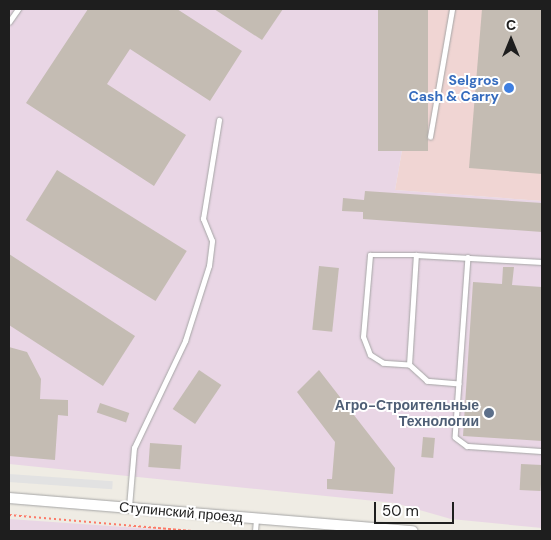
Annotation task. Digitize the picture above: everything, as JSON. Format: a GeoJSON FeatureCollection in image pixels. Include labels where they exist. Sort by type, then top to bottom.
{"type":"FeatureCollection","features":[{"type":"Feature","properties":{"kind":"street","name":"Ступинский проезд"},"geometry":{"type":"LineString","coordinates":[[9,498],[413,531]]}},
{"type":"Feature","properties":{"kind":"lane"},"geometry":{"type":"LineString","coordinates":[[9,22],[18,9]]}},
{"type":"Feature","properties":{"kind":"lane"},"geometry":{"type":"LineString","coordinates":[[430,137],[452,9]]}},
{"type":"Feature","properties":{"kind":"lane"},"geometry":{"type":"LineString","coordinates":[[129,508],[134,448],[185,341],[209,266],[212,241],[203,219],[219,120]]}},
{"type":"Feature","properties":{"kind":"lane"},"geometry":{"type":"LineString","coordinates":[[459,384],[427,381],[409,365],[383,363],[370,355],[363,337],[370,255],[468,257],[542,262]]}},
{"type":"Feature","properties":{"kind":"lane"},"geometry":{"type":"LineString","coordinates":[[409,365],[416,255]]}},
{"type":"Feature","properties":{"kind":"lane"},"geometry":{"type":"LineString","coordinates":[[468,257],[455,437],[460,444],[542,451]]}},
{"type":"Feature","properties":{"kind":"lane"},"geometry":{"type":"LineString","coordinates":[[255,531],[256,518]]}},
{"type":"Feature","properties":{"kind":"path"},"geometry":{"type":"LineString","coordinates":[[9,516],[192,531]]}},
{"type":"Feature","properties":{"kind":"shaded area"},"geometry":{"type":"Polygon","coordinates":[[[9,9],[427,9],[395,190],[542,201],[542,528],[451,519],[395,503],[9,464],[9,9]]]}},
{"type":"Feature","properties":{"kind":"shaded area"},"geometry":{"type":"Polygon","coordinates":[[[427,9],[542,9],[542,201],[395,190],[427,9]]]}},
{"type":"Feature","properties":{"kind":"shaded area"},"geometry":{"type":"Polygon","coordinates":[[[9,474],[113,481],[112,489],[9,482],[9,474]]]}},
{"type":"Feature","properties":{"kind":"shaded area"},"geometry":{"type":"Polygon","coordinates":[[[9,519],[183,531],[9,531],[9,519]]]}},
{"type":"Feature","properties":{"kind":"building"},"geometry":{"type":"Polygon","coordinates":[[[88,9],[177,9],[242,51],[210,101],[130,49],[107,84],[186,135],[154,186],[26,103],[88,9]]]}},
{"type":"Feature","properties":{"kind":"building"},"geometry":{"type":"Polygon","coordinates":[[[214,9],[283,9],[262,40],[214,9]]]}},
{"type":"Feature","properties":{"kind":"building"},"geometry":{"type":"Polygon","coordinates":[[[378,9],[428,9],[428,151],[378,151],[378,9]]]}},
{"type":"Feature","properties":{"kind":"building","name":"Selgros Cash & Carry"},"geometry":{"type":"Polygon","coordinates":[[[482,9],[542,9],[542,174],[469,168],[482,9]]]}},
{"type":"Feature","properties":{"kind":"building"},"geometry":{"type":"Polygon","coordinates":[[[57,170],[187,251],[155,301],[26,220],[57,170]]]}},
{"type":"Feature","properties":{"kind":"building"},"geometry":{"type":"Polygon","coordinates":[[[365,191],[542,203],[542,232],[363,219],[363,212],[342,211],[343,198],[364,200],[365,191]]]}},
{"type":"Feature","properties":{"kind":"building"},"geometry":{"type":"Polygon","coordinates":[[[9,254],[135,336],[103,386],[9,325],[9,254]]]}},
{"type":"Feature","properties":{"kind":"building"},"geometry":{"type":"Polygon","coordinates":[[[319,266],[339,268],[332,332],[312,330],[319,266]]]}},
{"type":"Feature","properties":{"kind":"building"},"geometry":{"type":"Polygon","coordinates":[[[503,267],[514,267],[512,285],[542,287],[542,441],[463,436],[473,282],[502,284],[503,267]]]}},
{"type":"Feature","properties":{"kind":"building"},"geometry":{"type":"Polygon","coordinates":[[[9,347],[27,352],[41,379],[40,399],[68,400],[68,416],[58,415],[55,460],[9,456],[9,347]]]}},
{"type":"Feature","properties":{"kind":"building"},"geometry":{"type":"Polygon","coordinates":[[[199,370],[221,385],[195,424],[173,409],[199,370]]]}},
{"type":"Feature","properties":{"kind":"building"},"geometry":{"type":"Polygon","coordinates":[[[319,370],[395,468],[393,494],[327,489],[327,479],[332,479],[335,442],[297,392],[319,370]]]}},
{"type":"Feature","properties":{"kind":"building"},"geometry":{"type":"Polygon","coordinates":[[[100,403],[129,413],[126,423],[97,412],[100,403]]]}},
{"type":"Feature","properties":{"kind":"building"},"geometry":{"type":"Polygon","coordinates":[[[423,437],[435,438],[433,458],[421,457],[423,437]]]}},
{"type":"Feature","properties":{"kind":"building"},"geometry":{"type":"Polygon","coordinates":[[[150,443],[182,445],[180,469],[148,467],[150,443]]]}},
{"type":"Feature","properties":{"kind":"building"},"geometry":{"type":"Polygon","coordinates":[[[521,464],[542,465],[541,491],[520,490],[521,464]]]}},
{"type":"Feature","properties":{"kind":"place","name":"Selgros Cash & Carry"},"geometry":{"type":"Point","coordinates":[509,88]}},
{"type":"Feature","properties":{"kind":"place","name":"Агро-Строительные Технологии"},"geometry":{"type":"Point","coordinates":[489,413]}}]}
